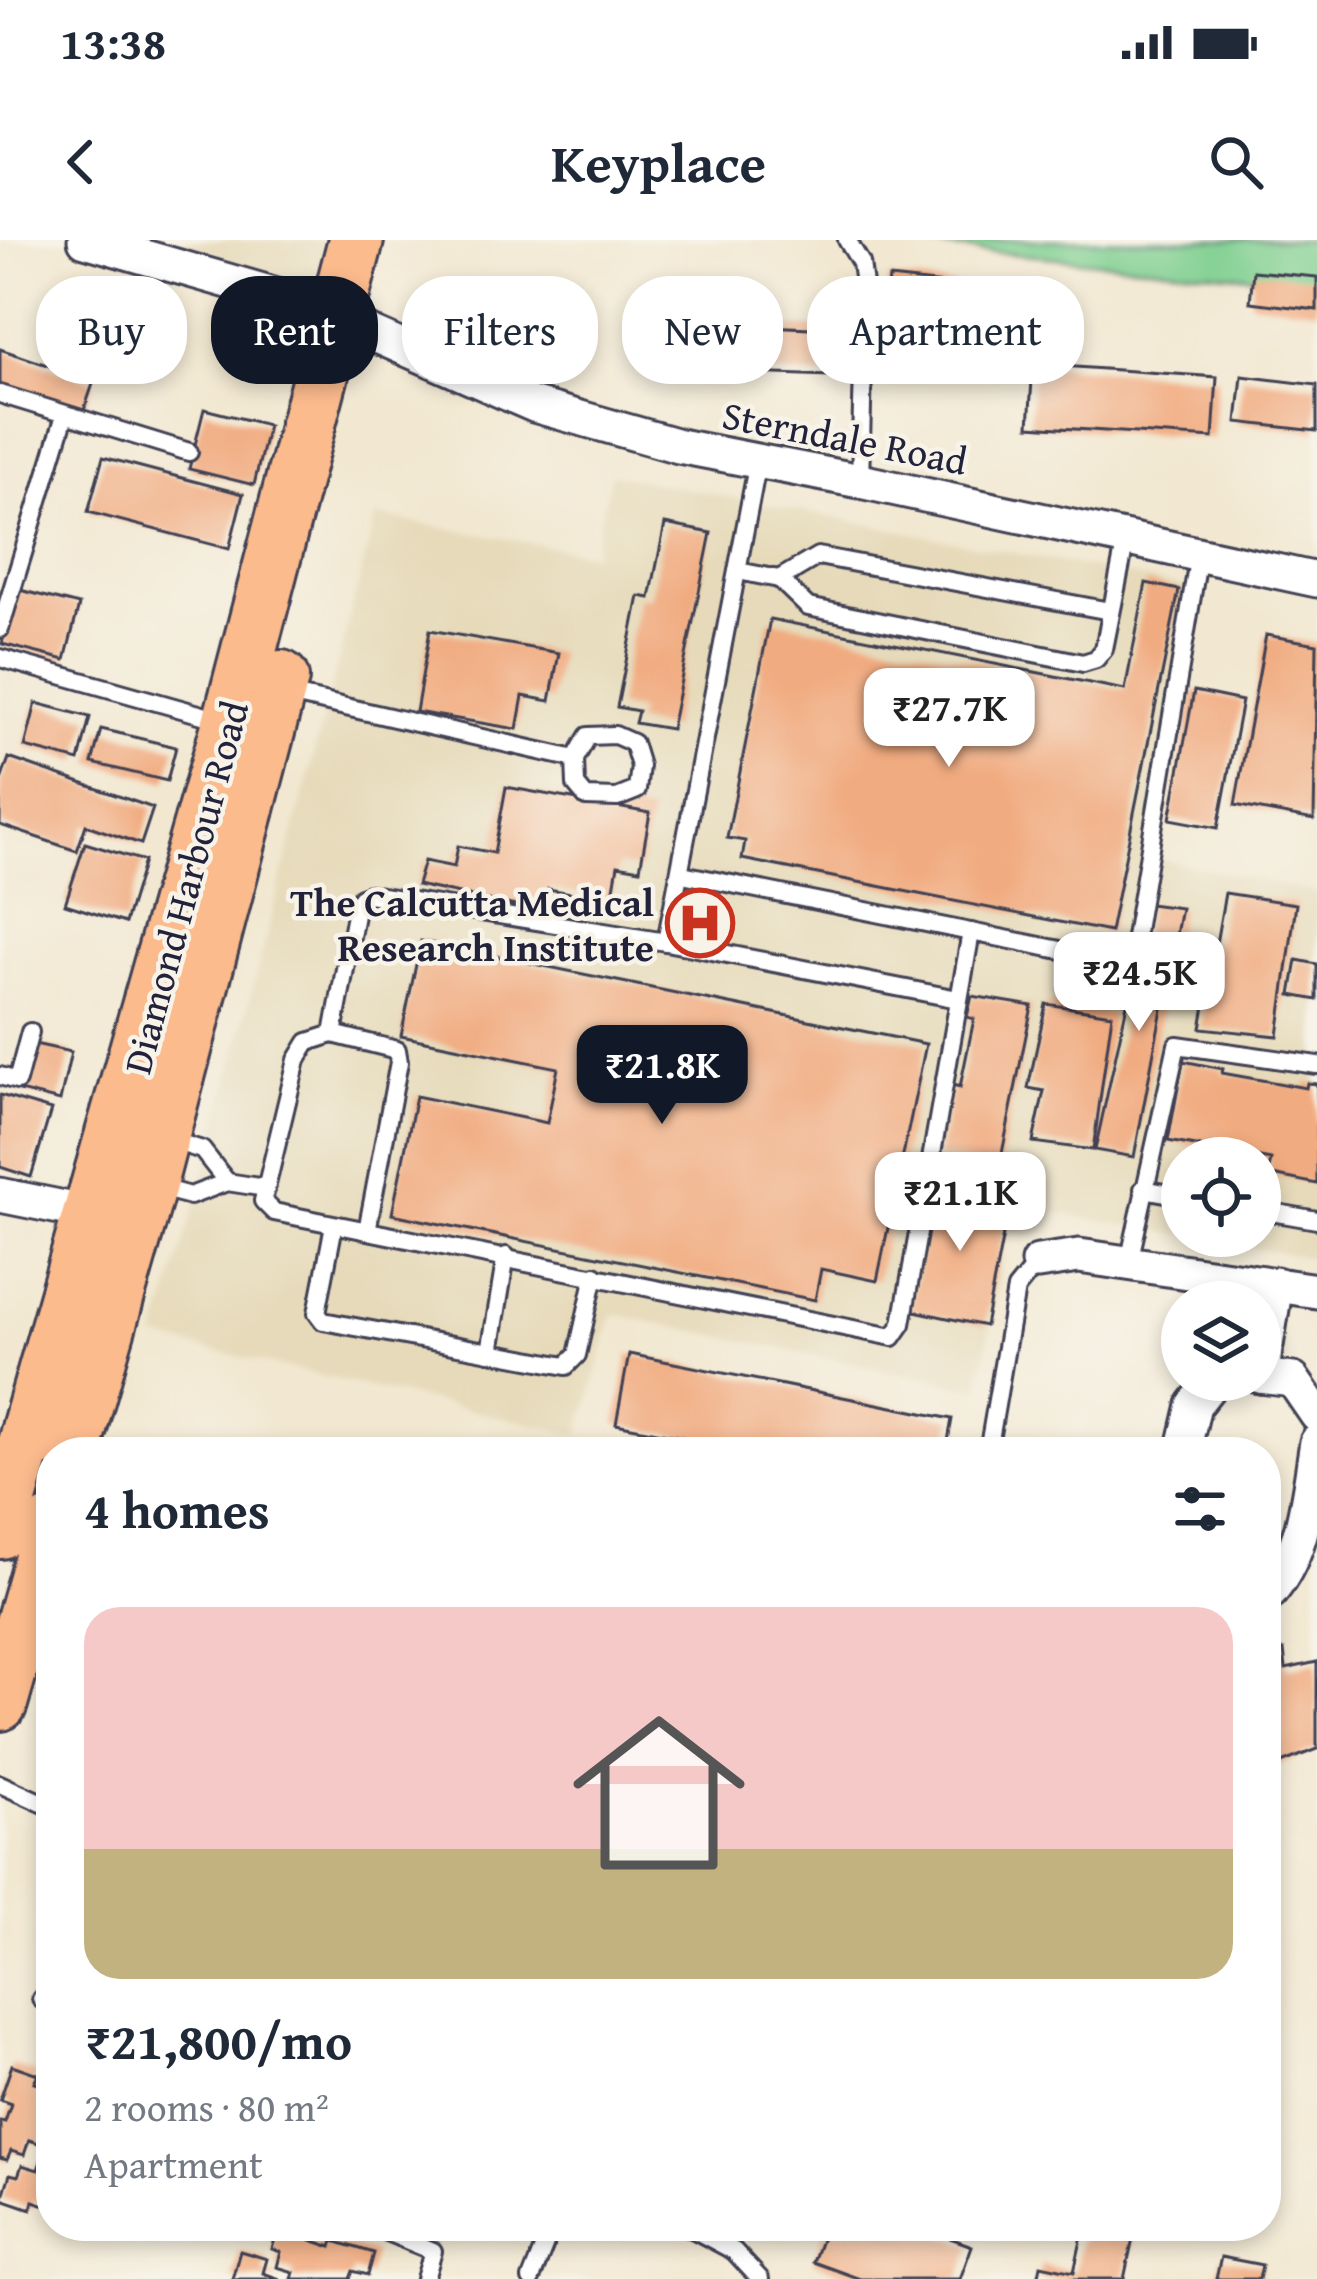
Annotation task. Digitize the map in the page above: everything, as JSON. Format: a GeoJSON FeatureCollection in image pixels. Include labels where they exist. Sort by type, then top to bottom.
{"type":"FeatureCollection","features":[{"type":"Feature","properties":{"kind":"main road","name":"Diamond Harbour Road"},"geometry":{"type":"LineString","coordinates":[[355,276],[356,240]]}},
{"type":"Feature","properties":{"kind":"main road","name":"Diamond Harbour Road"},"geometry":{"type":"LineString","coordinates":[[376,276],[392,240]]}},
{"type":"Feature","properties":{"kind":"main road","name":"Diamond Harbour Road"},"geometry":{"type":"LineString","coordinates":[[127,1177],[230,723],[336,384]]}},
{"type":"Feature","properties":{"kind":"main road","name":"Diamond Harbour Road"},"geometry":{"type":"LineString","coordinates":[[0,1531],[31,1431],[127,1177],[278,691],[342,384]]}},
{"type":"Feature","properties":{"kind":"main road"},"geometry":{"type":"LineString","coordinates":[[0,1703],[36,1578]]}},
{"type":"Feature","properties":{"kind":"street","name":"Sterndale Road"},"geometry":{"type":"LineString","coordinates":[[85,240],[211,276]]}},
{"type":"Feature","properties":{"kind":"street","name":"Sterndale Road"},"geometry":{"type":"LineString","coordinates":[[378,336],[534,405],[680,446],[1317,580]]}},
{"type":"Feature","properties":{"kind":"street"},"geometry":{"type":"LineString","coordinates":[[0,1195],[127,1177]]}},
{"type":"Feature","properties":{"kind":"street"},"geometry":{"type":"LineString","coordinates":[[1038,1262],[1078,1256],[1256,1281]]}},
{"type":"Feature","properties":{"kind":"street"},"geometry":{"type":"LineString","coordinates":[[1281,1285],[1317,1292]]}},
{"type":"Feature","properties":{"kind":"street"},"geometry":{"type":"LineString","coordinates":[[1281,1379],[1293,1380],[1317,1414]]}},
{"type":"Feature","properties":{"kind":"street"},"geometry":{"type":"LineString","coordinates":[[1187,1437],[1197,1401]]}},
{"type":"Feature","properties":{"kind":"street"},"geometry":{"type":"LineString","coordinates":[[1281,1581],[1302,1531],[1317,1442]]}},
{"type":"Feature","properties":{"kind":"lane"},"geometry":{"type":"LineString","coordinates":[[847,240],[860,263],[865,292],[860,481]]}},
{"type":"Feature","properties":{"kind":"lane"},"geometry":{"type":"LineString","coordinates":[[0,394],[189,452]]}},
{"type":"Feature","properties":{"kind":"lane"},"geometry":{"type":"LineString","coordinates":[[0,629],[65,415]]}},
{"type":"Feature","properties":{"kind":"lane"},"geometry":{"type":"LineString","coordinates":[[666,942],[758,461]]}},
{"type":"Feature","properties":{"kind":"lane"},"geometry":{"type":"LineString","coordinates":[[738,571],[778,579],[808,607],[1083,663],[1096,659],[1104,649],[1126,539]]}},
{"type":"Feature","properties":{"kind":"lane"},"geometry":{"type":"LineString","coordinates":[[682,874],[1126,963],[1199,554]]}},
{"type":"Feature","properties":{"kind":"lane"},"geometry":{"type":"LineString","coordinates":[[778,579],[818,556],[1110,611]]}},
{"type":"Feature","properties":{"kind":"lane"},"geometry":{"type":"LineString","coordinates":[[0,658],[230,723]]}},
{"type":"Feature","properties":{"kind":"lane"},"geometry":{"type":"LineString","coordinates":[[278,691],[575,759]]}},
{"type":"Feature","properties":{"kind":"lane"},"geometry":{"type":"LineString","coordinates":[[615,735],[633,743],[640,766],[637,790],[617,798],[586,797],[576,785],[575,759],[588,736],[615,735]]}},
{"type":"Feature","properties":{"kind":"lane"},"geometry":{"type":"LineString","coordinates":[[334,1034],[356,909],[361,897],[370,894],[666,942],[958,999]]}},
{"type":"Feature","properties":{"kind":"lane"},"geometry":{"type":"LineString","coordinates":[[367,1231],[399,1062],[397,1049],[334,1034],[308,1042],[297,1060],[263,1201],[274,1212],[334,1225],[367,1231],[506,1256],[893,1337],[902,1324],[971,932]]}},
{"type":"Feature","properties":{"kind":"lane"},"geometry":{"type":"LineString","coordinates":[[0,1076],[17,1081],[30,1032]]}},
{"type":"Feature","properties":{"kind":"lane"},"geometry":{"type":"LineString","coordinates":[[1129,1262],[1177,1045],[1317,1066]]}},
{"type":"Feature","properties":{"kind":"lane"},"geometry":{"type":"LineString","coordinates":[[127,1177],[202,1150],[226,1183]]}},
{"type":"Feature","properties":{"kind":"lane"},"geometry":{"type":"LineString","coordinates":[[127,1177],[190,1196],[226,1183],[266,1188]]}},
{"type":"Feature","properties":{"kind":"lane"},"geometry":{"type":"LineString","coordinates":[[1143,1189],[1161,1192]]}},
{"type":"Feature","properties":{"kind":"lane"},"geometry":{"type":"LineString","coordinates":[[1281,1214],[1317,1220]]}},
{"type":"Feature","properties":{"kind":"lane"},"geometry":{"type":"LineString","coordinates":[[334,1225],[317,1313],[323,1322],[566,1366],[573,1362],[595,1275]]}},
{"type":"Feature","properties":{"kind":"lane"},"geometry":{"type":"LineString","coordinates":[[490,1352],[506,1256]]}},
{"type":"Feature","properties":{"kind":"lane"},"geometry":{"type":"LineString","coordinates":[[991,1437],[1016,1289],[1038,1262]]}},
{"type":"Feature","properties":{"kind":"lane"},"geometry":{"type":"LineString","coordinates":[[0,1784],[36,1800]]}},
{"type":"Feature","properties":{"kind":"lane"},"geometry":{"type":"LineString","coordinates":[[409,2241],[433,2251],[425,2279]]}},
{"type":"Feature","properties":{"kind":"lane"},"geometry":{"type":"LineString","coordinates":[[532,2279],[546,2241]]}},
{"type":"Feature","properties":{"kind":"lane"},"geometry":{"type":"LineString","coordinates":[[715,2241],[734,2251],[760,2279]]}},
{"type":"Feature","properties":{"kind":"shaded area"},"geometry":{"type":"Polygon","coordinates":[[[152,240],[333,240],[325,276],[283,276],[152,240]]]}},
{"type":"Feature","properties":{"kind":"shaded area","name":"The Calcutta Medical Research Institute"},"geometry":{"type":"Polygon","coordinates":[[[611,474],[1202,590],[1144,856],[1317,893],[1317,1259],[1281,1253],[1281,1137],[1161,1137],[1161,1231],[1012,1205],[979,1389],[613,1314],[579,1435],[156,1338],[207,1164],[376,516],[593,554],[611,474]]]}},
{"type":"Feature","properties":{"kind":"green space"},"geometry":{"type":"Polygon","coordinates":[[[860,240],[1317,240],[1317,282],[860,240]]]}},
{"type":"Feature","properties":{"kind":"building"},"geometry":{"type":"Polygon","coordinates":[[[1253,271],[1317,277],[1317,310],[1250,302],[1253,271]]]}},
{"type":"Feature","properties":{"kind":"building"},"geometry":{"type":"Polygon","coordinates":[[[783,327],[807,328],[807,375],[783,374],[783,327]]]}},
{"type":"Feature","properties":{"kind":"building"},"geometry":{"type":"Polygon","coordinates":[[[0,349],[36,361],[36,384],[93,384],[83,413],[0,385],[0,349]]]}},
{"type":"Feature","properties":{"kind":"building"},"geometry":{"type":"Polygon","coordinates":[[[1084,368],[1217,377],[1213,438],[1029,426],[1032,384],[1084,384],[1084,368]]]}},
{"type":"Feature","properties":{"kind":"building"},"geometry":{"type":"Polygon","coordinates":[[[1242,376],[1317,385],[1317,431],[1237,422],[1242,376]]]}},
{"type":"Feature","properties":{"kind":"building"},"geometry":{"type":"Polygon","coordinates":[[[204,409],[268,425],[254,485],[189,469],[204,409]]]}},
{"type":"Feature","properties":{"kind":"building"},"geometry":{"type":"Polygon","coordinates":[[[103,457],[243,494],[229,549],[88,512],[103,457]]]}},
{"type":"Feature","properties":{"kind":"building"},"geometry":{"type":"Polygon","coordinates":[[[665,524],[711,533],[671,729],[635,723],[638,711],[617,707],[639,596],[650,598],[665,524]]]}},
{"type":"Feature","properties":{"kind":"building"},"geometry":{"type":"Polygon","coordinates":[[[1146,583],[1179,590],[1110,932],[742,859],[745,841],[727,838],[770,619],[1125,690],[1146,583]]]}},
{"type":"Feature","properties":{"kind":"building"},"geometry":{"type":"Polygon","coordinates":[[[16,589],[79,605],[65,660],[2,644],[16,589]]]}},
{"type":"Feature","properties":{"kind":"building"},"geometry":{"type":"Polygon","coordinates":[[[430,630],[559,653],[550,701],[523,696],[517,729],[416,712],[430,630]]]}},
{"type":"Feature","properties":{"kind":"building"},"geometry":{"type":"Polygon","coordinates":[[[1266,635],[1317,644],[1314,820],[1235,805],[1266,635]]]}},
{"type":"Feature","properties":{"kind":"building"},"geometry":{"type":"Polygon","coordinates":[[[1194,691],[1242,701],[1218,828],[1170,819],[1194,691]]]}},
{"type":"Feature","properties":{"kind":"building"},"geometry":{"type":"Polygon","coordinates":[[[36,703],[90,717],[79,761],[25,747],[36,703]]]}},
{"type":"Feature","properties":{"kind":"building"},"geometry":{"type":"Polygon","coordinates":[[[101,729],[176,747],[167,781],[92,763],[101,729]]]}},
{"type":"Feature","properties":{"kind":"building"},"geometry":{"type":"Polygon","coordinates":[[[9,758],[153,808],[141,844],[86,825],[77,851],[0,825],[0,783],[9,758]]]}},
{"type":"Feature","properties":{"kind":"building"},"geometry":{"type":"Polygon","coordinates":[[[506,787],[650,813],[640,869],[618,865],[612,900],[548,889],[544,912],[417,885],[424,861],[454,867],[458,846],[494,853],[506,787]]]}},
{"type":"Feature","properties":{"kind":"building"},"geometry":{"type":"Polygon","coordinates":[[[85,843],[144,861],[125,923],[65,904],[85,843]]]}},
{"type":"Feature","properties":{"kind":"building"},"geometry":{"type":"Polygon","coordinates":[[[1225,893],[1296,904],[1278,1036],[1201,1028],[1225,893]]]}},
{"type":"Feature","properties":{"kind":"building"},"geometry":{"type":"Polygon","coordinates":[[[1149,904],[1181,908],[1134,1157],[1095,1150],[1149,904]]]}},
{"type":"Feature","properties":{"kind":"building"},"geometry":{"type":"Polygon","coordinates":[[[421,941],[926,1044],[877,1281],[821,1269],[815,1300],[392,1214],[416,1096],[547,1123],[558,1068],[401,1036],[421,941]]]}},
{"type":"Feature","properties":{"kind":"building"},"geometry":{"type":"Polygon","coordinates":[[[1297,960],[1317,964],[1317,1000],[1291,995],[1297,960]]]}},
{"type":"Feature","properties":{"kind":"building"},"geometry":{"type":"Polygon","coordinates":[[[972,996],[1032,1006],[999,1168],[938,1156],[953,1085],[960,1087],[974,1019],[967,1017],[972,996]]]}},
{"type":"Feature","properties":{"kind":"building"},"geometry":{"type":"Polygon","coordinates":[[[1046,1004],[1112,1014],[1093,1150],[1033,1142],[1044,1091],[1028,1088],[1046,1004]]]}},
{"type":"Feature","properties":{"kind":"building"},"geometry":{"type":"Polygon","coordinates":[[[30,1043],[71,1052],[60,1101],[19,1091],[30,1043]]]}},
{"type":"Feature","properties":{"kind":"building"},"geometry":{"type":"Polygon","coordinates":[[[1183,1061],[1306,1088],[1307,1083],[1317,1084],[1317,1184],[1281,1177],[1281,1137],[1169,1137],[1183,1061]]]}},
{"type":"Feature","properties":{"kind":"building"},"geometry":{"type":"Polygon","coordinates":[[[0,1095],[51,1110],[31,1177],[0,1167],[0,1095]]]}},
{"type":"Feature","properties":{"kind":"building"},"geometry":{"type":"Polygon","coordinates":[[[934,1182],[1010,1199],[985,1326],[910,1310],[934,1182]]]}},
{"type":"Feature","properties":{"kind":"building"},"geometry":{"type":"Polygon","coordinates":[[[629,1354],[952,1419],[949,1437],[682,1437],[616,1424],[629,1354]]]}},
{"type":"Feature","properties":{"kind":"building"},"geometry":{"type":"Polygon","coordinates":[[[1281,1650],[1286,1669],[1317,1662],[1317,1749],[1281,1763],[1281,1650]]]}},
{"type":"Feature","properties":{"kind":"building"},"geometry":{"type":"Polygon","coordinates":[[[12,2065],[36,2073],[36,2142],[29,2140],[24,2155],[11,2151],[7,2160],[0,2158],[0,2121],[5,2122],[11,2104],[0,2100],[12,2065]]]}},
{"type":"Feature","properties":{"kind":"building"},"geometry":{"type":"Polygon","coordinates":[[[22,2165],[36,2169],[36,2202],[31,2209],[2,2199],[10,2174],[18,2176],[22,2165]]]}},
{"type":"Feature","properties":{"kind":"building"},"geometry":{"type":"Polygon","coordinates":[[[274,2241],[314,2241],[332,2247],[334,2241],[374,2253],[368,2275],[353,2271],[350,2279],[292,2279],[294,2272],[277,2267],[281,2252],[272,2249],[274,2241]]]}},
{"type":"Feature","properties":{"kind":"building"},"geometry":{"type":"Polygon","coordinates":[[[821,2241],[958,2241],[972,2246],[960,2279],[860,2279],[813,2262],[821,2241]]]}},
{"type":"Feature","properties":{"kind":"building"},"geometry":{"type":"Polygon","coordinates":[[[1081,2241],[1132,2241],[1124,2279],[1038,2279],[1041,2265],[1074,2272],[1081,2241]]]}},
{"type":"Feature","properties":{"kind":"building"},"geometry":{"type":"Polygon","coordinates":[[[240,2251],[267,2259],[263,2273],[280,2279],[232,2279],[240,2251]]]}},
{"type":"Feature","properties":{"kind":"building"},"geometry":{"type":"Polygon","coordinates":[[[1221,2257],[1262,2265],[1259,2279],[1216,2279],[1221,2257]]]}},
{"type":"Feature","properties":{"kind":"place","name":"The Calcutta Medical Research Institute"},"geometry":{"type":"Point","coordinates":[700,923]}}]}
